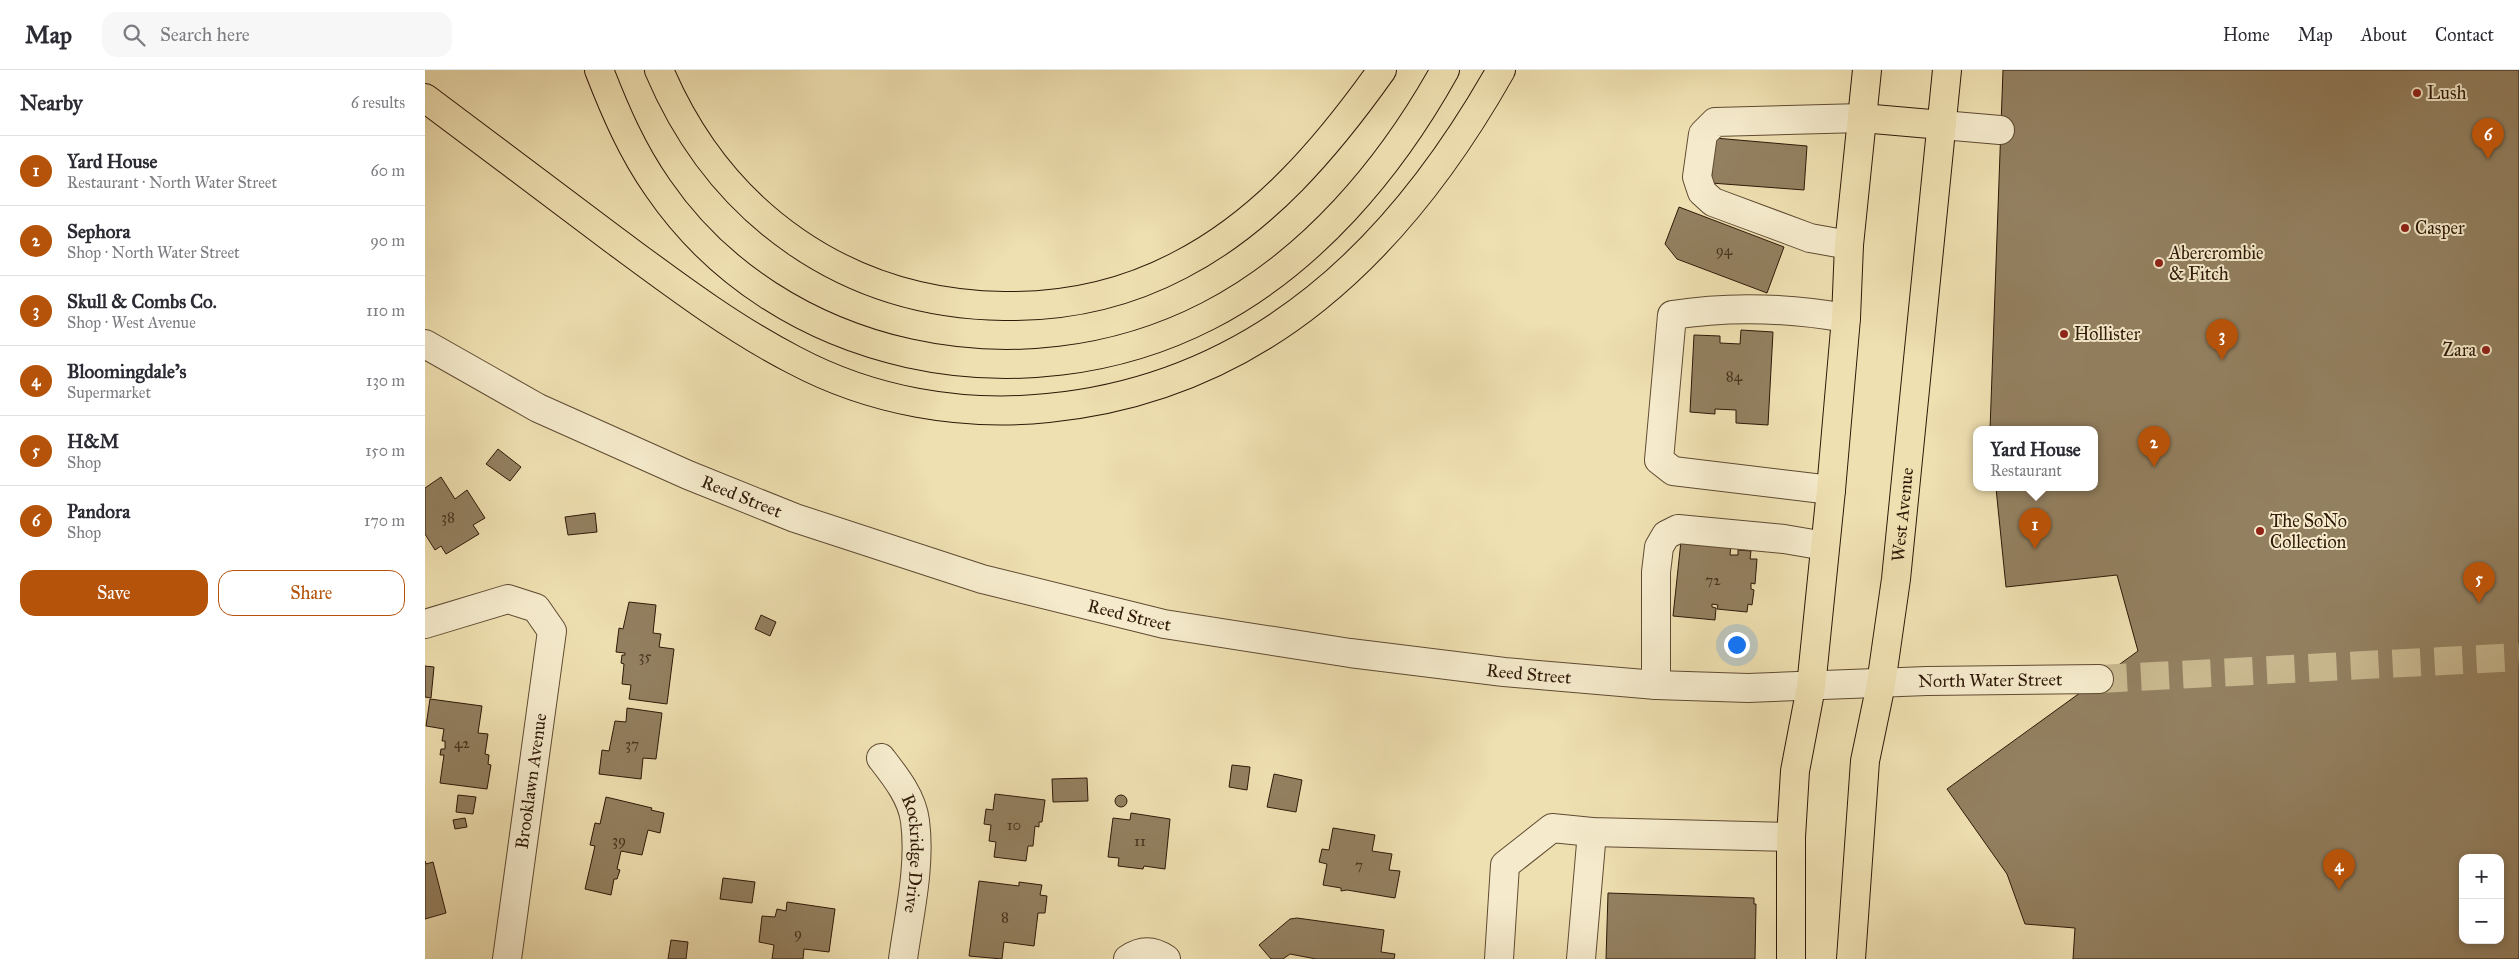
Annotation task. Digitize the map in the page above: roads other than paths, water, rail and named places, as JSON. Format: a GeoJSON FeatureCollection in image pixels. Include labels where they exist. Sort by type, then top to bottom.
{"type":"FeatureCollection","features":[{"type":"Feature","properties":{"kind":"main road"},"geometry":{"type":"LineString","coordinates":[[599,70],[627,135],[659,189],[689,226],[726,263],[765,293],[810,318],[854,337],[915,356],[969,364],[1019,364],[1068,361],[1118,351],[1163,336],[1209,316],[1253,289],[1295,257],[1371,181],[1402,141],[1445,70]]}},
{"type":"Feature","properties":{"kind":"main road"},"geometry":{"type":"LineString","coordinates":[[659,70],[686,124],[721,173],[760,216],[794,242],[836,268],[881,286],[930,300],[975,306],[1021,306],[1061,304],[1111,294],[1181,265],[1220,241],[1258,212],[1294,178],[1339,127],[1382,70]]}},
{"type":"Feature","properties":{"kind":"main road"},"geometry":{"type":"LineString","coordinates":[[425,98],[685,291],[743,330],[794,360],[846,383],[904,401],[965,410],[1021,411],[1078,405],[1117,398],[1179,379],[1231,356],[1279,327],[1325,292],[1367,252],[1403,212],[1441,163],[1501,70]]}},
{"type":"Feature","properties":{"kind":"main road"},"geometry":{"type":"LineString","coordinates":[[1791,959],[1791,837],[1795,771],[1811,687],[1831,490],[1846,318],[1849,245],[1867,70]]}},
{"type":"Feature","properties":{"kind":"main road","name":"West Avenue"},"geometry":{"type":"LineString","coordinates":[[1851,959],[1865,760],[1881,684],[1897,569],[1947,70]]}},
{"type":"Feature","properties":{"kind":"main road"},"geometry":{"type":"LineString","coordinates":[[1862,118],[1941,124]]}},
{"type":"Feature","properties":{"kind":"street"},"geometry":{"type":"LineString","coordinates":[[1849,245],[1810,238],[1713,202],[1702,192],[1697,177],[1703,134],[1715,122],[1862,118]]}},
{"type":"Feature","properties":{"kind":"street"},"geometry":{"type":"LineString","coordinates":[[1941,124],[2001,130]]}},
{"type":"Feature","properties":{"kind":"street"},"geometry":{"type":"LineString","coordinates":[[1831,490],[1673,471],[1659,460],[1672,315],[1701,310],[1804,311],[1846,318]]}},
{"type":"Feature","properties":{"kind":"street","name":"Reed Street"},"geometry":{"type":"LineString","coordinates":[[425,344],[538,408],[688,475],[795,518],[982,579],[1164,624],[1321,648],[1504,672],[1656,685],[1748,688],[1881,684]]}},
{"type":"Feature","properties":{"kind":"street"},"geometry":{"type":"LineString","coordinates":[[1656,685],[1656,572],[1659,547],[1665,536],[1679,529],[1825,546]]}},
{"type":"Feature","properties":{"kind":"street","name":"Brooklawn Avenue"},"geometry":{"type":"LineString","coordinates":[[425,624],[508,599],[536,608],[552,631],[507,959]]}},
{"type":"Feature","properties":{"kind":"street","name":"North Water Street"},"geometry":{"type":"LineString","coordinates":[[1881,684],[1927,681],[2099,679]]}},
{"type":"Feature","properties":{"kind":"street","name":"Rockridge Drive"},"geometry":{"type":"LineString","coordinates":[[881,758],[901,783],[915,820],[915,863],[903,959]]}},
{"type":"Feature","properties":{"kind":"street"},"geometry":{"type":"LineString","coordinates":[[1499,959],[1505,865],[1553,828],[1592,832],[1791,837]]}},
{"type":"Feature","properties":{"kind":"street"},"geometry":{"type":"LineString","coordinates":[[1581,959],[1592,832]]}},
{"type":"Feature","properties":{"kind":"street"},"geometry":{"type":"LineString","coordinates":[[1128,959],[1138,953],[1147,952],[1157,953],[1166,959]]}},
{"type":"Feature","properties":{"kind":"tunnel"},"geometry":{"type":"LineString","coordinates":[[2099,679],[2519,657]]}},
{"type":"Feature","properties":{"kind":"place","name":"Lush"},"geometry":{"type":"Point","coordinates":[2417,93]}},
{"type":"Feature","properties":{"kind":"place","name":"Pandora"},"geometry":{"type":"Point","coordinates":[2488,159]}},
{"type":"Feature","properties":{"kind":"place","name":"Casper"},"geometry":{"type":"Point","coordinates":[2405,228]}},
{"type":"Feature","properties":{"kind":"place","name":"Abercrombie & Fitch"},"geometry":{"type":"Point","coordinates":[2159,263]}},
{"type":"Feature","properties":{"kind":"place","name":"Hollister"},"geometry":{"type":"Point","coordinates":[2064,334]}},
{"type":"Feature","properties":{"kind":"place","name":"Zara"},"geometry":{"type":"Point","coordinates":[2486,350]}},
{"type":"Feature","properties":{"kind":"place","name":"Skull & Combs Co."},"geometry":{"type":"Point","coordinates":[2222,360]}},
{"type":"Feature","properties":{"kind":"place","name":"Sephora"},"geometry":{"type":"Point","coordinates":[2154,467]}},
{"type":"Feature","properties":{"kind":"place","name":"The SoNo Collection"},"geometry":{"type":"Point","coordinates":[2260,531]}},
{"type":"Feature","properties":{"kind":"place","name":"Yard House"},"geometry":{"type":"Point","coordinates":[2035,549]}},
{"type":"Feature","properties":{"kind":"place","name":"H&M"},"geometry":{"type":"Point","coordinates":[2479,603]}},
{"type":"Feature","properties":{"kind":"place","name":"Bloomingdale's"},"geometry":{"type":"Point","coordinates":[2339,890]}}]}
